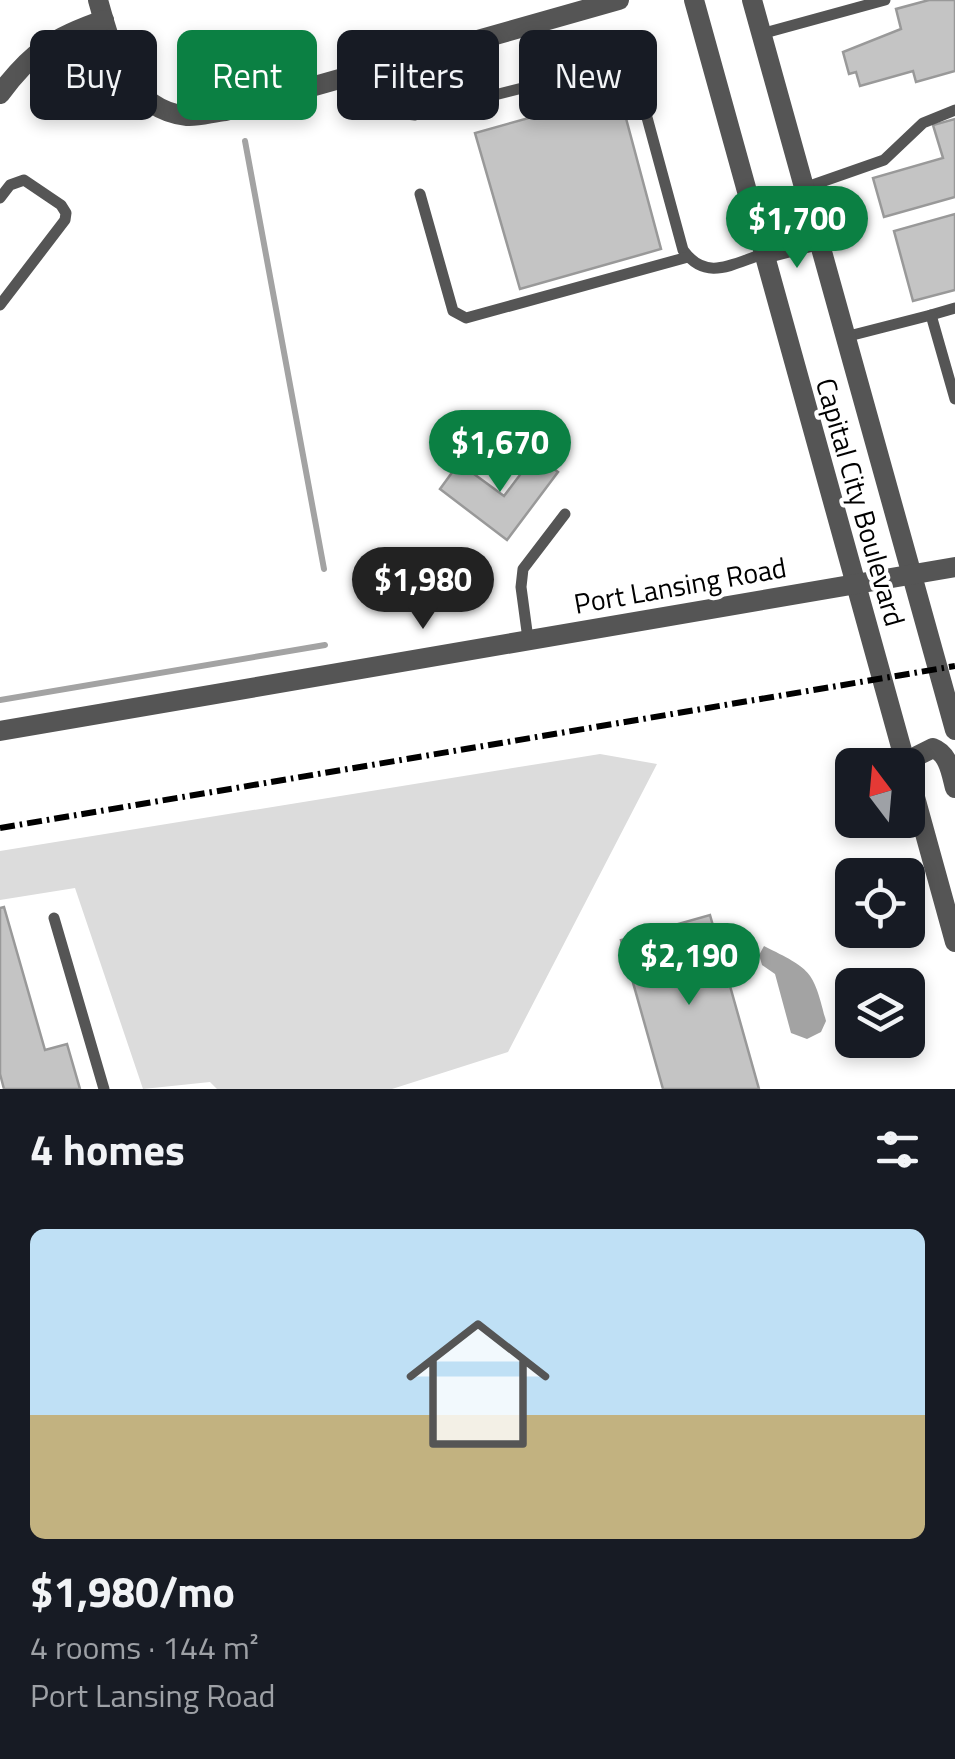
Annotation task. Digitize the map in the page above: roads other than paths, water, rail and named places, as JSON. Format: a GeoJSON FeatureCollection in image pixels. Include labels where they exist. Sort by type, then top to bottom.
{"type":"FeatureCollection","features":[{"type":"Feature","properties":{"kind":"street"},"geometry":{"type":"LineString","coordinates":[[499,34],[619,0]]}},
{"type":"Feature","properties":{"kind":"street","name":"Capital City Boulevard"},"geometry":{"type":"LineString","coordinates":[[694,0],[901,748]]}},
{"type":"Feature","properties":{"kind":"street","name":"Capital City Boulevard"},"geometry":{"type":"LineString","coordinates":[[752,0],[955,730]]}},
{"type":"Feature","properties":{"kind":"street"},"geometry":{"type":"LineString","coordinates":[[4,81],[36,51],[101,10],[118,63],[136,90],[162,109],[188,116],[226,111],[337,80]]}},
{"type":"Feature","properties":{"kind":"street"},"geometry":{"type":"LineString","coordinates":[[763,254],[818,240]]}},
{"type":"Feature","properties":{"kind":"street","name":"Port Lansing Road"},"geometry":{"type":"LineString","coordinates":[[0,731],[955,567]]}},
{"type":"Feature","properties":{"kind":"street"},"geometry":{"type":"LineString","coordinates":[[925,752],[940,750],[955,788]]}},
{"type":"Feature","properties":{"kind":"street","name":"Capital City Boulevard"},"geometry":{"type":"LineString","coordinates":[[925,834],[955,942]]}},
{"type":"Feature","properties":{"kind":"lane"},"geometry":{"type":"LineString","coordinates":[[761,34],[886,0]]}},
{"type":"Feature","properties":{"kind":"lane"},"geometry":{"type":"LineString","coordinates":[[499,93],[613,62],[632,68],[688,258],[702,268],[719,269],[763,254]]}},
{"type":"Feature","properties":{"kind":"lane"},"geometry":{"type":"LineString","coordinates":[[804,188],[884,160],[923,123],[955,110]]}},
{"type":"Feature","properties":{"kind":"lane"},"geometry":{"type":"LineString","coordinates":[[0,198],[10,185],[24,180],[66,213],[65,220],[0,305]]}},
{"type":"Feature","properties":{"kind":"lane"},"geometry":{"type":"LineString","coordinates":[[420,194],[453,311],[458,317],[688,258]]}},
{"type":"Feature","properties":{"kind":"lane"},"geometry":{"type":"LineString","coordinates":[[0,276],[14,286]]}},
{"type":"Feature","properties":{"kind":"lane"},"geometry":{"type":"LineString","coordinates":[[845,337],[955,308]]}},
{"type":"Feature","properties":{"kind":"lane"},"geometry":{"type":"LineString","coordinates":[[931,315],[955,400]]}},
{"type":"Feature","properties":{"kind":"lane"},"geometry":{"type":"LineString","coordinates":[[528,639],[521,587],[523,570],[565,514]]}},
{"type":"Feature","properties":{"kind":"lane"},"geometry":{"type":"LineString","coordinates":[[54,918],[104,1089]]}},
{"type":"Feature","properties":{"kind":"waterway"},"geometry":{"type":"LineString","coordinates":[[245,141],[324,569]]}},
{"type":"Feature","properties":{"kind":"waterway"},"geometry":{"type":"LineString","coordinates":[[0,700],[325,645]]}},
{"type":"Feature","properties":{"kind":"railway"},"geometry":{"type":"LineString","coordinates":[[0,828],[955,666]]}}]}
